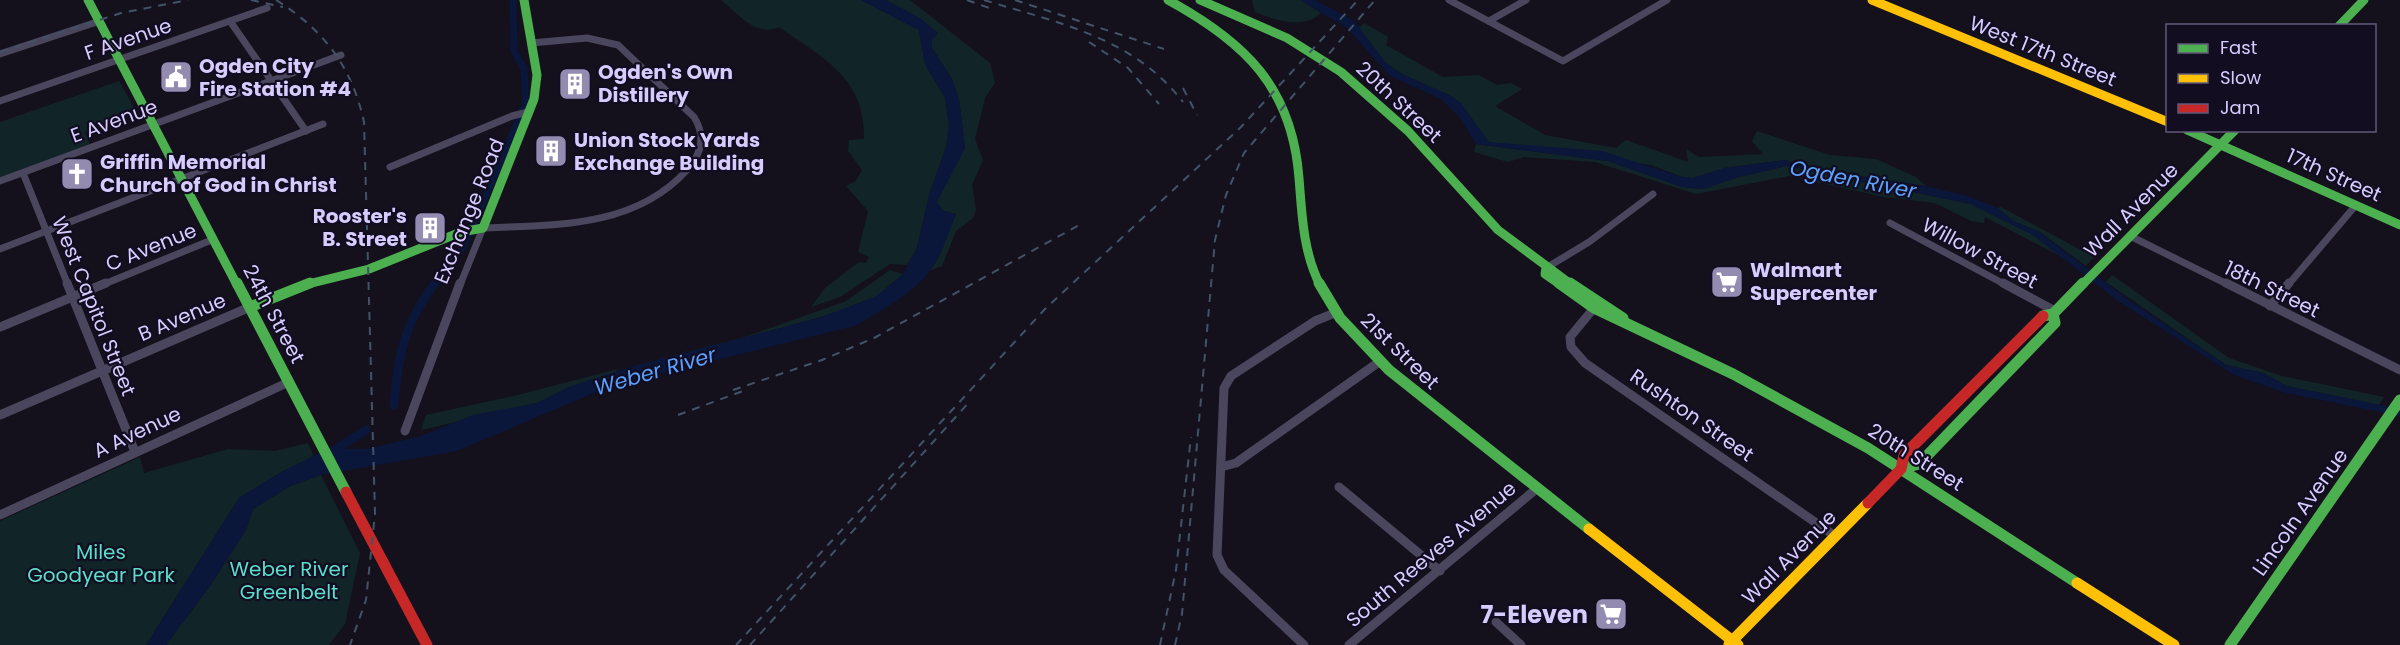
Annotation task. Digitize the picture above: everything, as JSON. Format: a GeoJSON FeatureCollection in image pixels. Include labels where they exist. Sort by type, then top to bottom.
{"type":"FeatureCollection","features":[{"type":"Feature","properties":{"kind":"main road","name":"24th Street"},"geometry":{"type":"LineString","coordinates":[[88,0],[428,645]]}},
{"type":"Feature","properties":{"kind":"main road","name":"Exchange Road"},"geometry":{"type":"LineString","coordinates":[[479,228],[534,99],[537,75],[524,0]]}},
{"type":"Feature","properties":{"kind":"main road","name":"21st Street"},"geometry":{"type":"LineString","coordinates":[[1168,0],[1201,16],[1232,38],[1260,65],[1281,96],[1294,131],[1299,204],[1305,246],[1315,274],[1337,312],[1379,362],[1535,490],[1733,643]]}},
{"type":"Feature","properties":{"kind":"main road","name":"20th Street"},"geometry":{"type":"LineString","coordinates":[[1200,0],[1287,38],[1341,72],[1408,131],[1498,230],[1546,268],[1615,311],[1626,321]]}},
{"type":"Feature","properties":{"kind":"main road","name":"West 17th Street"},"geometry":{"type":"LineString","coordinates":[[1872,0],[2166,121]]}},
{"type":"Feature","properties":{"kind":"main road"},"geometry":{"type":"LineString","coordinates":[[2341,24],[2364,0]]}},
{"type":"Feature","properties":{"kind":"main road"},"geometry":{"type":"LineString","coordinates":[[2192,132],[2221,145]]}},
{"type":"Feature","properties":{"kind":"main road","name":"Wall Avenue"},"geometry":{"type":"LineString","coordinates":[[1901,469],[1904,455],[2042,316],[2054,313],[2233,132]]}},
{"type":"Feature","properties":{"kind":"main road","name":"17th Street"},"geometry":{"type":"LineString","coordinates":[[2221,145],[2400,225]]}},
{"type":"Feature","properties":{"kind":"main road","name":"B Avenue"},"geometry":{"type":"LineString","coordinates":[[250,307],[304,285],[369,269],[461,232],[479,228]]}},
{"type":"Feature","properties":{"kind":"main road","name":"20th Street"},"geometry":{"type":"LineString","coordinates":[[1546,268],[1545,274],[1594,308],[1626,321],[1781,399],[1901,469],[2174,645]]}},
{"type":"Feature","properties":{"kind":"main road","name":"Wall Avenue"},"geometry":{"type":"LineString","coordinates":[[1733,643],[1901,469],[1919,464],[2055,323],[2054,313]]}},
{"type":"Feature","properties":{"kind":"main road","name":"Lincoln Avenue"},"geometry":{"type":"LineString","coordinates":[[2230,645],[2400,400]]}},
{"type":"Feature","properties":{"kind":"street"},"geometry":{"type":"LineString","coordinates":[[1449,0],[1563,61],[1667,0]]}},
{"type":"Feature","properties":{"kind":"street"},"geometry":{"type":"LineString","coordinates":[[1489,21],[1526,0]]}},
{"type":"Feature","properties":{"kind":"street","name":"F Avenue"},"geometry":{"type":"LineString","coordinates":[[0,101],[267,8]]}},
{"type":"Feature","properties":{"kind":"street"},"geometry":{"type":"LineString","coordinates":[[0,52],[99,20]]}},
{"type":"Feature","properties":{"kind":"street"},"geometry":{"type":"LineString","coordinates":[[230,21],[306,131]]}},
{"type":"Feature","properties":{"kind":"street"},"geometry":{"type":"LineString","coordinates":[[479,228],[586,222],[623,212],[656,197],[681,180],[701,148],[702,136],[691,114],[618,45],[608,40],[579,37],[531,43]]}},
{"type":"Feature","properties":{"kind":"street","name":"E Avenue"},"geometry":{"type":"LineString","coordinates":[[0,181],[341,55]]}},
{"type":"Feature","properties":{"kind":"street"},"geometry":{"type":"LineString","coordinates":[[390,166],[512,116],[528,112]]}},
{"type":"Feature","properties":{"kind":"street"},"geometry":{"type":"LineString","coordinates":[[0,249],[323,124]]}},
{"type":"Feature","properties":{"kind":"street","name":"West Capitol Street"},"geometry":{"type":"LineString","coordinates":[[23,172],[135,452]]}},
{"type":"Feature","properties":{"kind":"street"},"geometry":{"type":"LineString","coordinates":[[1546,268],[1589,242],[1653,194]]}},
{"type":"Feature","properties":{"kind":"street"},"geometry":{"type":"LineString","coordinates":[[2270,306],[2356,205]]}},
{"type":"Feature","properties":{"kind":"street","name":"Willow Street"},"geometry":{"type":"LineString","coordinates":[[1890,223],[2054,313]]}},
{"type":"Feature","properties":{"kind":"street","name":"Exchange Road"},"geometry":{"type":"LineString","coordinates":[[405,431],[479,228]]}},
{"type":"Feature","properties":{"kind":"street","name":"18th Street"},"geometry":{"type":"LineString","coordinates":[[2130,236],[2400,370]]}},
{"type":"Feature","properties":{"kind":"street","name":"C Avenue"},"geometry":{"type":"LineString","coordinates":[[0,327],[214,239]]}},
{"type":"Feature","properties":{"kind":"street","name":"B Avenue"},"geometry":{"type":"LineString","coordinates":[[0,415],[250,307]]}},
{"type":"Feature","properties":{"kind":"street","name":"Rushton Street"},"geometry":{"type":"LineString","coordinates":[[1594,308],[1570,337],[1571,347],[1585,363],[1835,536]]}},
{"type":"Feature","properties":{"kind":"street"},"geometry":{"type":"LineString","coordinates":[[1304,645],[1224,570],[1217,555],[1226,381],[1315,321],[1337,312]]}},
{"type":"Feature","properties":{"kind":"street"},"geometry":{"type":"LineString","coordinates":[[1221,467],[1236,463],[1379,362]]}},
{"type":"Feature","properties":{"kind":"street","name":"A Avenue"},"geometry":{"type":"LineString","coordinates":[[0,515],[289,382]]}},
{"type":"Feature","properties":{"kind":"street"},"geometry":{"type":"LineString","coordinates":[[1339,487],[1440,571]]}},
{"type":"Feature","properties":{"kind":"street","name":"South Reeves Avenue"},"geometry":{"type":"LineString","coordinates":[[1349,645],[1535,490]]}},
{"type":"Feature","properties":{"kind":"street"},"geometry":{"type":"LineString","coordinates":[[1496,622],[1521,645]]}},
{"type":"Feature","properties":{"kind":"green space"},"geometry":{"type":"Polygon","coordinates":[[[721,0],[861,0],[919,30],[925,64],[945,98],[949,125],[946,147],[929,195],[917,248],[907,265],[890,264],[840,297],[811,307],[825,288],[859,262],[866,263],[869,257],[858,252],[868,211],[846,186],[856,181],[862,170],[848,151],[849,140],[864,139],[863,118],[858,100],[850,85],[839,72],[811,49],[779,27],[771,30],[755,27],[721,0]]]}},
{"type":"Feature","properties":{"kind":"green space"},"geometry":{"type":"Polygon","coordinates":[[[886,0],[910,0],[990,63],[995,83],[985,98],[975,139],[983,160],[972,185],[976,210],[973,218],[956,231],[942,266],[931,270],[956,214],[944,211],[936,202],[965,148],[959,99],[952,79],[932,48],[931,40],[937,33],[921,19],[886,0]]]}},
{"type":"Feature","properties":{"kind":"green space"},"geometry":{"type":"Polygon","coordinates":[[[1252,0],[1300,0],[1321,13],[1306,21],[1289,22],[1255,12],[1252,0]]]}},
{"type":"Feature","properties":{"kind":"green space"},"geometry":{"type":"Polygon","coordinates":[[[1364,23],[1388,37],[1386,45],[1443,77],[1479,75],[1497,85],[1511,83],[1522,89],[1495,106],[1545,135],[1616,148],[1626,140],[1688,162],[1686,149],[1699,157],[1763,154],[1752,141],[1757,131],[1830,155],[1876,159],[1916,177],[1926,186],[1805,168],[1785,160],[1725,168],[1693,178],[1682,177],[1651,165],[1489,142],[1451,96],[1402,74],[1385,62],[1359,28],[1364,23]]]}},
{"type":"Feature","properties":{"kind":"green space"},"geometry":{"type":"Polygon","coordinates":[[[119,81],[137,113],[85,132],[90,145],[0,178],[0,122],[119,81]]]}},
{"type":"Feature","properties":{"kind":"green space"},"geometry":{"type":"Polygon","coordinates":[[[1476,144],[1608,161],[1682,187],[1703,189],[1739,177],[1787,166],[1971,204],[2033,235],[2062,257],[1985,217],[1984,223],[1971,221],[1935,203],[1884,197],[1789,176],[1696,194],[1595,162],[1524,157],[1508,162],[1474,152],[1476,144]]]}},
{"type":"Feature","properties":{"kind":"green space"},"geometry":{"type":"Polygon","coordinates":[[[2001,207],[2094,257],[2086,266],[2040,232],[2013,221],[1998,208],[2001,207]]]}},
{"type":"Feature","properties":{"kind":"green space"},"geometry":{"type":"Polygon","coordinates":[[[890,270],[903,274],[877,296],[846,310],[734,341],[628,366],[742,338],[846,301],[890,270]]]}},
{"type":"Feature","properties":{"kind":"green space"},"geometry":{"type":"Polygon","coordinates":[[[2112,275],[2229,358],[2282,376],[2384,397],[2379,405],[2287,386],[2263,373],[2226,365],[2106,282],[2112,275]]]}},
{"type":"Feature","properties":{"kind":"green space"},"geometry":{"type":"Polygon","coordinates":[[[618,369],[615,373],[569,387],[537,403],[421,430],[426,415],[518,395],[618,369]]]}},
{"type":"Feature","properties":{"kind":"green space","name":"Miles Goodyear Park"},"geometry":{"type":"Polygon","coordinates":[[[308,443],[314,457],[285,470],[239,498],[146,645],[0,645],[0,521],[140,457],[144,473],[228,449],[275,451],[308,443]]]}},
{"type":"Feature","properties":{"kind":"green space","name":"Weber River Greenbelt"},"geometry":{"type":"Polygon","coordinates":[[[321,475],[360,553],[345,624],[329,645],[166,645],[210,586],[246,530],[253,509],[290,486],[321,475]]]}},
{"type":"Feature","properties":{"kind":"water","name":"Weber River"},"geometry":{"type":"Polygon","coordinates":[[[861,0],[886,0],[921,19],[938,33],[932,40],[932,48],[952,79],[959,99],[965,148],[937,202],[944,211],[956,214],[935,264],[915,287],[855,326],[601,390],[457,451],[321,475],[290,486],[253,509],[246,530],[210,586],[166,645],[146,645],[239,498],[285,470],[336,445],[349,449],[367,449],[421,436],[473,415],[537,403],[569,387],[630,367],[819,318],[877,296],[903,274],[917,248],[929,195],[946,147],[949,125],[945,98],[925,64],[919,30],[861,0]]]}},
{"type":"Feature","properties":{"kind":"water","name":"Ogden River"},"geometry":{"type":"Polygon","coordinates":[[[1300,0],[1316,0],[1354,21],[1385,62],[1402,74],[1451,96],[1461,103],[1489,142],[1602,151],[1682,177],[1693,178],[1725,168],[1785,160],[1805,168],[1926,186],[1968,196],[1998,208],[2013,221],[2039,232],[2126,298],[2226,365],[2263,373],[2287,386],[2400,409],[2400,416],[2286,393],[2234,375],[2118,301],[2033,235],[1971,204],[1787,166],[1739,177],[1703,189],[1682,187],[1608,161],[1476,144],[1460,118],[1441,99],[1390,76],[1346,27],[1300,0]]]}},
{"type":"Feature","properties":{"kind":"waterway"},"geometry":{"type":"LineString","coordinates":[[434,285],[464,246],[526,102],[524,69],[514,51],[513,0]]}},
{"type":"Feature","properties":{"kind":"waterway"},"geometry":{"type":"LineString","coordinates":[[394,405],[401,355],[409,326],[435,283]]}},
{"type":"Feature","properties":{"kind":"waterway"},"geometry":{"type":"LineString","coordinates":[[330,453],[366,430]]}},
{"type":"Feature","properties":{"kind":"railway"},"geometry":{"type":"LineString","coordinates":[[0,52],[121,13],[188,0]]}},
{"type":"Feature","properties":{"kind":"railway"},"geometry":{"type":"LineString","coordinates":[[251,0],[283,7]]}},
{"type":"Feature","properties":{"kind":"railway"},"geometry":{"type":"LineString","coordinates":[[276,0],[308,24],[334,52],[352,84],[364,122],[375,514],[366,600],[350,645]]}},
{"type":"Feature","properties":{"kind":"railway"},"geometry":{"type":"LineString","coordinates":[[967,0],[992,9]]}},
{"type":"Feature","properties":{"kind":"railway"},"geometry":{"type":"LineString","coordinates":[[984,0],[1066,25],[1118,47],[1163,80],[1183,102]]}},
{"type":"Feature","properties":{"kind":"railway"},"geometry":{"type":"LineString","coordinates":[[1015,0],[1164,49]]}},
{"type":"Feature","properties":{"kind":"railway"},"geometry":{"type":"LineString","coordinates":[[736,645],[1045,309],[1241,127],[1358,0]]}},
{"type":"Feature","properties":{"kind":"railway"},"geometry":{"type":"LineString","coordinates":[[1175,645],[1182,614],[1215,240],[1226,195],[1244,153],[1375,0]]}},
{"type":"Feature","properties":{"kind":"railway"},"geometry":{"type":"LineString","coordinates":[[1089,42],[1128,68],[1159,104]]}},
{"type":"Feature","properties":{"kind":"railway"},"geometry":{"type":"LineString","coordinates":[[1183,88],[1197,115]]}},
{"type":"Feature","properties":{"kind":"railway"},"geometry":{"type":"LineString","coordinates":[[733,390],[822,360],[874,338],[1081,224]]}},
{"type":"Feature","properties":{"kind":"railway"},"geometry":{"type":"LineString","coordinates":[[678,415],[743,391]]}},
{"type":"Feature","properties":{"kind":"railway"},"geometry":{"type":"LineString","coordinates":[[750,645],[971,400]]}},
{"type":"Feature","properties":{"kind":"railway"},"geometry":{"type":"LineString","coordinates":[[1160,645],[1176,570],[1191,437]]}},
{"type":"Feature","properties":{"kind":"traffic: fast"},"geometry":{"type":"LineString","coordinates":[[88,0],[346,492]]}},
{"type":"Feature","properties":{"kind":"traffic: fast"},"geometry":{"type":"LineString","coordinates":[[250,307],[304,285],[369,269],[461,232],[483,228],[534,99],[537,75],[524,0]]}},
{"type":"Feature","properties":{"kind":"traffic: fast"},"geometry":{"type":"LineString","coordinates":[[1168,0],[1192,13],[1236,44],[1270,82],[1283,105],[1292,130],[1297,157],[1307,247],[1318,281],[1340,318],[1371,354],[1407,386],[1589,529]]}},
{"type":"Feature","properties":{"kind":"traffic: fast"},"geometry":{"type":"LineString","coordinates":[[1200,0],[1287,38],[1341,72],[1408,131],[1498,230],[1546,268],[1623,318]]}},
{"type":"Feature","properties":{"kind":"traffic: fast"},"geometry":{"type":"LineString","coordinates":[[2341,24],[2364,0]]}},
{"type":"Feature","properties":{"kind":"traffic: fast"},"geometry":{"type":"LineString","coordinates":[[2191,132],[2400,225]]}},
{"type":"Feature","properties":{"kind":"traffic: fast"},"geometry":{"type":"LineString","coordinates":[[2043,316],[2053,314],[2233,132]]}},
{"type":"Feature","properties":{"kind":"traffic: fast"},"geometry":{"type":"LineString","coordinates":[[1546,268],[1545,274],[1594,308],[1733,374],[1868,448],[2077,583]]}},
{"type":"Feature","properties":{"kind":"traffic: fast"},"geometry":{"type":"LineString","coordinates":[[1901,469],[1919,464],[2055,323],[2053,314]]}},
{"type":"Feature","properties":{"kind":"traffic: fast"},"geometry":{"type":"LineString","coordinates":[[2230,645],[2400,400]]}},
{"type":"Feature","properties":{"kind":"traffic: slow"},"geometry":{"type":"LineString","coordinates":[[1872,0],[2166,121]]}},
{"type":"Feature","properties":{"kind":"traffic: slow"},"geometry":{"type":"LineString","coordinates":[[1729,644],[1868,503]]}},
{"type":"Feature","properties":{"kind":"traffic: slow"},"geometry":{"type":"LineString","coordinates":[[1589,529],[1738,645]]}},
{"type":"Feature","properties":{"kind":"traffic: slow"},"geometry":{"type":"LineString","coordinates":[[2077,583],[2174,645]]}},
{"type":"Feature","properties":{"kind":"traffic: jam"},"geometry":{"type":"LineString","coordinates":[[1868,503],[1901,469],[1904,455],[2043,316]]}},
{"type":"Feature","properties":{"kind":"traffic: jam"},"geometry":{"type":"LineString","coordinates":[[346,492],[427,645]]}},
{"type":"Feature","properties":{"kind":"place","name":"Ogden City Fire Station #4"},"geometry":{"type":"Point","coordinates":[176,77]}},
{"type":"Feature","properties":{"kind":"place","name":"Ogden's Own Distillery"},"geometry":{"type":"Point","coordinates":[575,84]}},
{"type":"Feature","properties":{"kind":"place","name":"Union Stock Yards Exchange Building"},"geometry":{"type":"Point","coordinates":[551,151]}},
{"type":"Feature","properties":{"kind":"place","name":"Griffin Memorial Church of God in Christ"},"geometry":{"type":"Point","coordinates":[77,174]}},
{"type":"Feature","properties":{"kind":"place","name":"Rooster's B. Street"},"geometry":{"type":"Point","coordinates":[430,228]}},
{"type":"Feature","properties":{"kind":"place","name":"Walmart Supercenter"},"geometry":{"type":"Point","coordinates":[1727,282]}},
{"type":"Feature","properties":{"kind":"place","name":"7-Eleven"},"geometry":{"type":"Point","coordinates":[1611,614]}}]}
